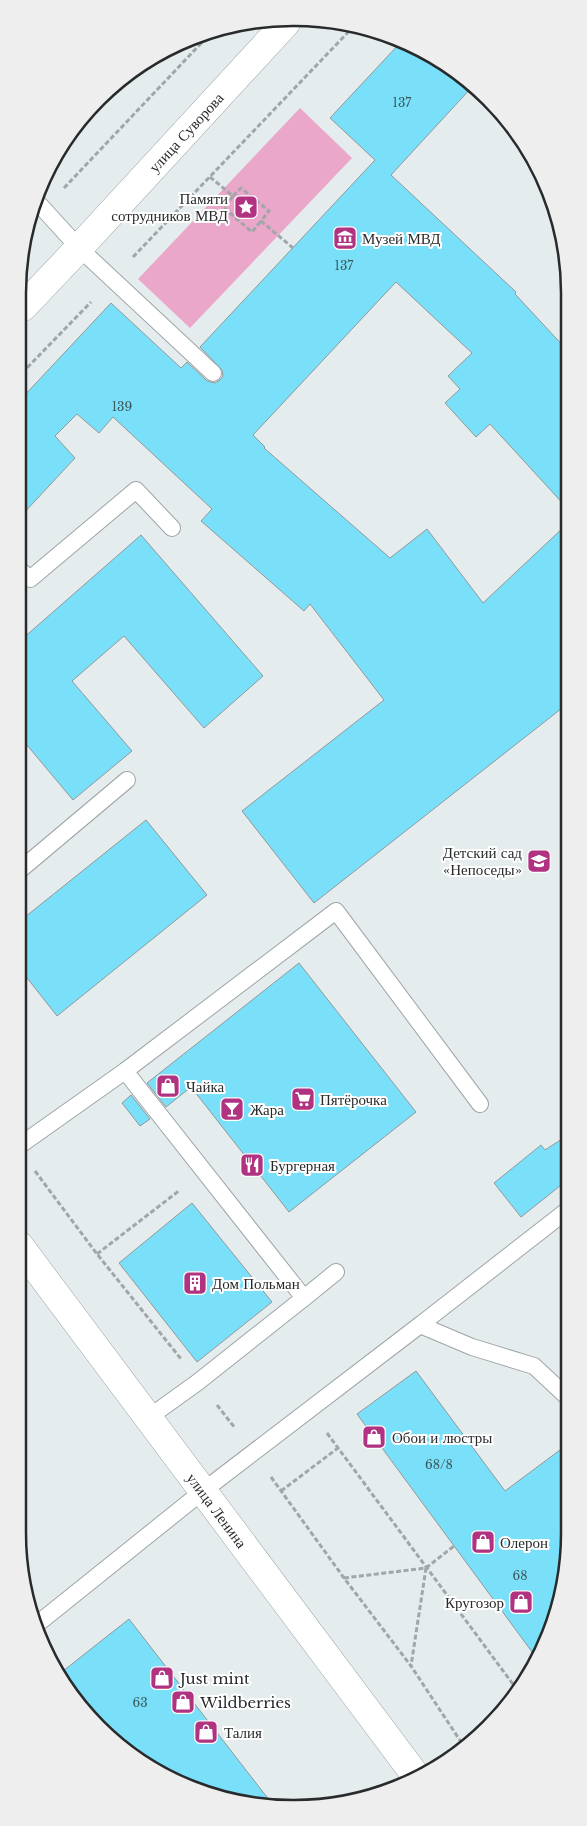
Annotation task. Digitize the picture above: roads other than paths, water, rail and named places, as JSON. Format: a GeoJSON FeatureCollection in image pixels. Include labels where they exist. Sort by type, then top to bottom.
{"type":"FeatureCollection","features":[{"type":"Feature","properties":{"kind":"main road","name":"улица Суворова"},"geometry":{"type":"LineString","coordinates":[[26,304],[283,27]]}},
{"type":"Feature","properties":{"kind":"main road","name":"улица Ленина"},"geometry":{"type":"LineString","coordinates":[[26,1254],[413,1772]]}},
{"type":"Feature","properties":{"kind":"lane"},"geometry":{"type":"LineString","coordinates":[[41,206],[79,248],[213,373]]}},
{"type":"Feature","properties":{"kind":"lane"},"geometry":{"type":"LineString","coordinates":[[26,575],[30,579],[136,490],[172,528]]}},
{"type":"Feature","properties":{"kind":"lane"},"geometry":{"type":"LineString","coordinates":[[26,865],[127,780]]}},
{"type":"Feature","properties":{"kind":"lane"},"geometry":{"type":"LineString","coordinates":[[26,1141],[125,1071],[336,910],[480,1104]]}},
{"type":"Feature","properties":{"kind":"lane"},"geometry":{"type":"LineString","coordinates":[[125,1071],[304,1298]]}},
{"type":"Feature","properties":{"kind":"lane"},"geometry":{"type":"LineString","coordinates":[[41,1621],[203,1491],[310,1411],[561,1215]]}},
{"type":"Feature","properties":{"kind":"lane"},"geometry":{"type":"LineString","coordinates":[[148,1418],[198,1382],[336,1272]]}},
{"type":"Feature","properties":{"kind":"lane"},"geometry":{"type":"LineString","coordinates":[[420,1324],[472,1347],[534,1366],[561,1391]]}},
{"type":"Feature","properties":{"kind":"place","name":"Памяти сотрудников МВД"},"geometry":{"type":"Point","coordinates":[246,207]}},
{"type":"Feature","properties":{"kind":"place","name":"Музей МВД"},"geometry":{"type":"Point","coordinates":[345,238]}},
{"type":"Feature","properties":{"kind":"place","name":"Детский сад «Непоседы»"},"geometry":{"type":"Point","coordinates":[539,861]}},
{"type":"Feature","properties":{"kind":"place","name":"Чайка"},"geometry":{"type":"Point","coordinates":[168,1086]}},
{"type":"Feature","properties":{"kind":"place","name":"Пятёрочка"},"geometry":{"type":"Point","coordinates":[303,1099]}},
{"type":"Feature","properties":{"kind":"place","name":"Жара"},"geometry":{"type":"Point","coordinates":[232,1109]}},
{"type":"Feature","properties":{"kind":"place","name":"Бургерная"},"geometry":{"type":"Point","coordinates":[252,1165]}},
{"type":"Feature","properties":{"kind":"place","name":"Дом Польман"},"geometry":{"type":"Point","coordinates":[195,1283]}},
{"type":"Feature","properties":{"kind":"place","name":"Обои и люстры"},"geometry":{"type":"Point","coordinates":[374,1437]}},
{"type":"Feature","properties":{"kind":"place","name":"Олерон"},"geometry":{"type":"Point","coordinates":[483,1542]}},
{"type":"Feature","properties":{"kind":"place","name":"Кругозор"},"geometry":{"type":"Point","coordinates":[521,1602]}},
{"type":"Feature","properties":{"kind":"place","name":"Just mint"},"geometry":{"type":"Point","coordinates":[162,1678]}},
{"type":"Feature","properties":{"kind":"place","name":"Wildberries"},"geometry":{"type":"Point","coordinates":[183,1702]}},
{"type":"Feature","properties":{"kind":"place","name":"Талия"},"geometry":{"type":"Point","coordinates":[206,1732]}}]}
